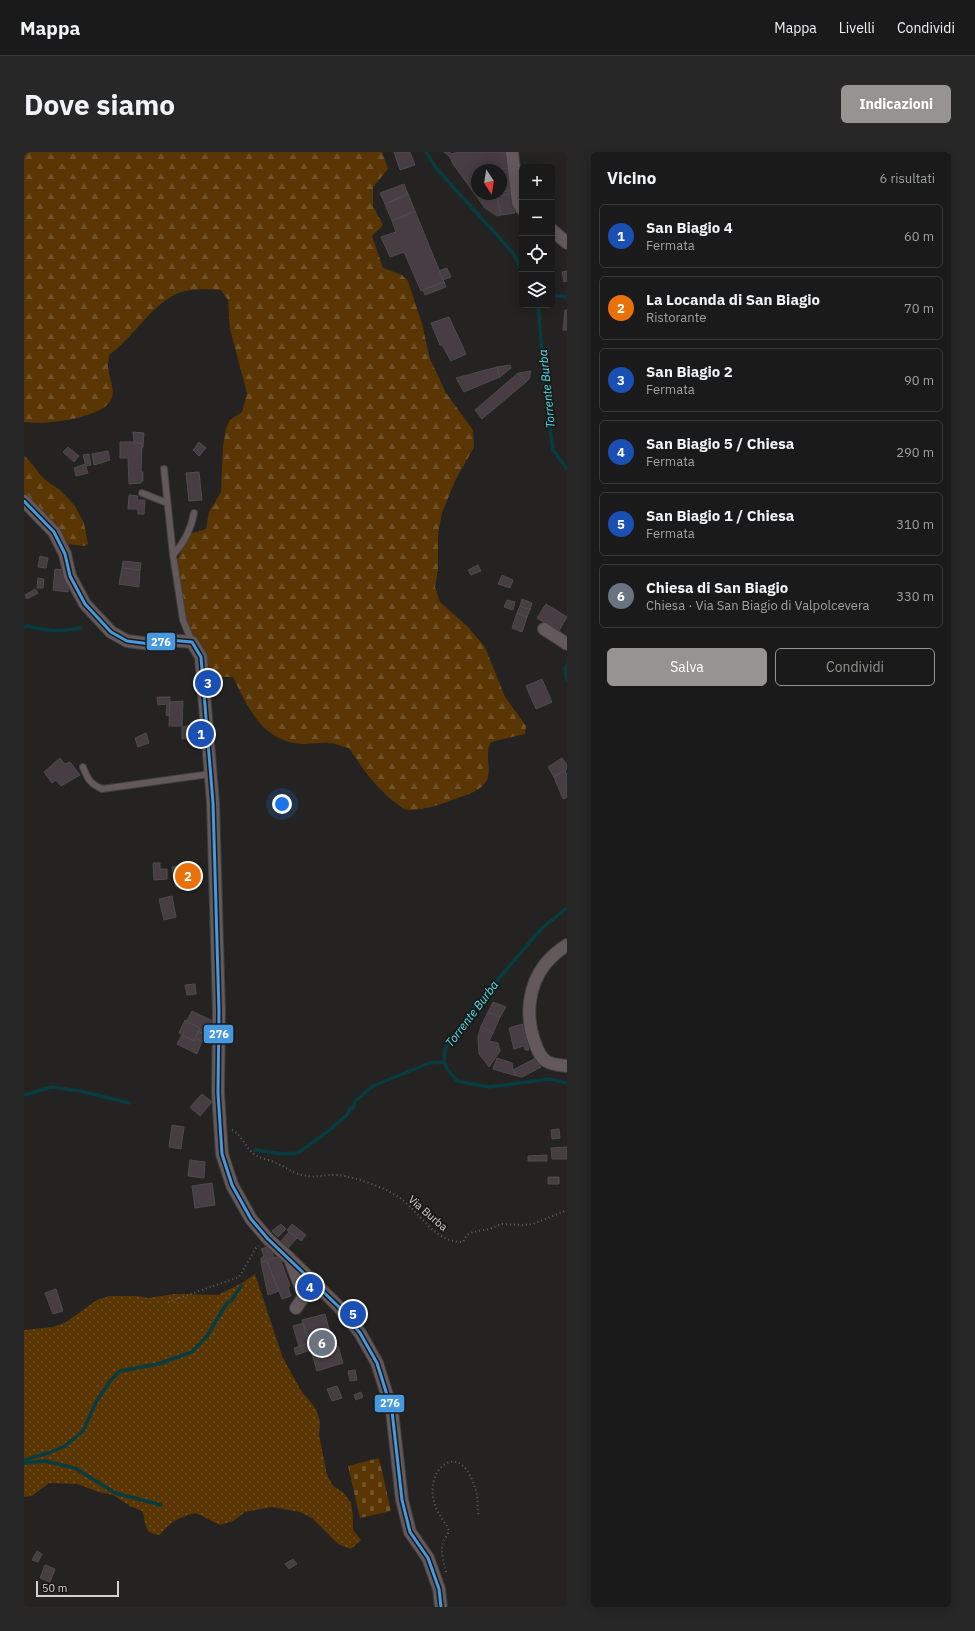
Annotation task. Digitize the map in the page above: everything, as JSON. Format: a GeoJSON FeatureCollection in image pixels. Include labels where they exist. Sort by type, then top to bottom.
{"type":"FeatureCollection","features":[{"type":"Feature","properties":{"kind":"street"},"geometry":{"type":"LineString","coordinates":[[512,152],[519,204]]}},
{"type":"Feature","properties":{"kind":"street"},"geometry":{"type":"LineString","coordinates":[[555,233],[567,243]]}},
{"type":"Feature","properties":{"kind":"street"},"geometry":{"type":"LineString","coordinates":[[24,501],[54,532],[65,554],[70,576],[85,604],[111,632],[127,641],[150,644],[169,640],[192,642],[201,658],[213,811],[218,988],[218,1093],[222,1154],[232,1185],[251,1219],[268,1239],[338,1306],[360,1333],[377,1363],[392,1411],[402,1500],[405,1513],[410,1532],[428,1558],[439,1589],[441,1607]]}},
{"type":"Feature","properties":{"kind":"street"},"geometry":{"type":"LineString","coordinates":[[544,629],[566,644]]}},
{"type":"Feature","properties":{"kind":"street"},"geometry":{"type":"LineString","coordinates":[[567,945],[545,964],[539,974],[530,1000],[529,1016],[532,1037],[542,1058],[550,1063],[567,1066]]}},
{"type":"Feature","properties":{"kind":"street"},"geometry":{"type":"LineString","coordinates":[[289,1258],[304,1296],[296,1308]]}},
{"type":"Feature","properties":{"kind":"lane"},"geometry":{"type":"LineString","coordinates":[[164,469],[173,555],[183,620],[192,642]]}},
{"type":"Feature","properties":{"kind":"lane"},"geometry":{"type":"LineString","coordinates":[[142,493],[167,503]]}},
{"type":"Feature","properties":{"kind":"lane"},"geometry":{"type":"LineString","coordinates":[[173,555],[187,536],[191,528],[194,513]]}},
{"type":"Feature","properties":{"kind":"lane"},"geometry":{"type":"LineString","coordinates":[[83,767],[92,785],[102,789],[210,774]]}},
{"type":"Feature","properties":{"kind":"path","name":"Via Burba"},"geometry":{"type":"LineString","coordinates":[[232,1137],[231,1130],[238,1133],[245,1145],[257,1156],[273,1161],[296,1173],[310,1177],[337,1175],[372,1184],[400,1198],[434,1232],[450,1241],[463,1242],[467,1236],[474,1232],[490,1229],[501,1224],[533,1224],[567,1210]]}},
{"type":"Feature","properties":{"kind":"path"},"geometry":{"type":"LineString","coordinates":[[168,1302],[239,1277],[256,1248],[268,1239]]}},
{"type":"Feature","properties":{"kind":"path"},"geometry":{"type":"LineString","coordinates":[[447,1574],[442,1551],[443,1541],[448,1535],[448,1528],[438,1512],[433,1494],[434,1481],[440,1468],[447,1463],[456,1462],[463,1465],[468,1470],[477,1496],[476,1506],[478,1517]]}},
{"type":"Feature","properties":{"kind":"green space"},"geometry":{"type":"Polygon","coordinates":[[[24,152],[382,152],[388,169],[373,187],[373,206],[383,225],[372,236],[383,268],[402,275],[408,281],[422,324],[430,359],[446,393],[473,430],[474,447],[455,481],[442,513],[438,533],[438,569],[435,587],[440,602],[468,627],[485,647],[505,697],[526,726],[525,734],[491,742],[488,753],[488,779],[474,792],[435,806],[414,810],[404,809],[373,782],[349,748],[331,743],[303,744],[289,742],[277,737],[267,730],[251,711],[233,677],[212,677],[203,647],[192,635],[177,591],[174,568],[189,534],[206,529],[209,512],[221,492],[223,446],[226,429],[230,420],[242,412],[247,393],[230,329],[228,300],[221,290],[188,290],[178,293],[150,314],[118,348],[109,355],[108,367],[113,392],[111,400],[105,407],[96,412],[71,419],[33,423],[24,422],[24,152]]]}},
{"type":"Feature","properties":{"kind":"green space"},"geometry":{"type":"Polygon","coordinates":[[[24,456],[44,479],[60,490],[75,506],[84,523],[88,544],[84,546],[66,544],[24,497],[24,456]]]}},
{"type":"Feature","properties":{"kind":"green space"},"geometry":{"type":"Polygon","coordinates":[[[255,1274],[282,1356],[300,1389],[316,1409],[320,1422],[319,1435],[327,1475],[333,1486],[344,1493],[351,1503],[353,1530],[361,1540],[351,1549],[338,1544],[312,1518],[300,1512],[272,1507],[245,1512],[233,1521],[220,1525],[196,1513],[184,1516],[168,1526],[160,1535],[150,1533],[146,1527],[142,1511],[130,1506],[113,1495],[99,1492],[77,1484],[49,1483],[32,1496],[24,1497],[24,1330],[53,1327],[66,1322],[97,1300],[110,1296],[136,1296],[148,1298],[174,1294],[218,1295],[242,1283],[255,1274]]]}},
{"type":"Feature","properties":{"kind":"green space"},"geometry":{"type":"Polygon","coordinates":[[[379,1458],[391,1511],[360,1518],[348,1466],[379,1458]]]}},
{"type":"Feature","properties":{"kind":"building"},"geometry":{"type":"Polygon","coordinates":[[[394,152],[410,152],[415,165],[400,170],[394,152]]]}},
{"type":"Feature","properties":{"kind":"building"},"geometry":{"type":"Polygon","coordinates":[[[444,152],[450,152],[450,154],[460,152],[506,152],[509,168],[507,168],[507,164],[471,164],[471,189],[453,164],[450,157],[444,152]]]}},
{"type":"Feature","properties":{"kind":"building"},"geometry":{"type":"Polygon","coordinates":[[[507,168],[509,168],[512,190],[507,191],[507,168]]]}},
{"type":"Feature","properties":{"kind":"building"},"geometry":{"type":"Polygon","coordinates":[[[404,184],[408,194],[385,204],[380,193],[404,184]]]}},
{"type":"Feature","properties":{"kind":"building"},"geometry":{"type":"Polygon","coordinates":[[[512,190],[512,194],[507,195],[507,191],[512,190]]]}},
{"type":"Feature","properties":{"kind":"building"},"geometry":{"type":"Polygon","coordinates":[[[408,194],[415,211],[392,221],[385,204],[408,194]]]}},
{"type":"Feature","properties":{"kind":"building"},"geometry":{"type":"Polygon","coordinates":[[[512,194],[515,213],[501,215],[498,200],[507,200],[507,195],[512,194]]]}},
{"type":"Feature","properties":{"kind":"building"},"geometry":{"type":"Polygon","coordinates":[[[479,200],[498,200],[501,215],[497,216],[485,208],[479,200]]]}},
{"type":"Feature","properties":{"kind":"building"},"geometry":{"type":"Polygon","coordinates":[[[415,211],[444,282],[421,291],[404,252],[390,257],[381,237],[396,232],[392,221],[415,211]]]}},
{"type":"Feature","properties":{"kind":"building"},"geometry":{"type":"Polygon","coordinates":[[[447,268],[451,277],[443,280],[439,271],[447,268]]]}},
{"type":"Feature","properties":{"kind":"building"},"geometry":{"type":"Polygon","coordinates":[[[567,271],[567,281],[564,282],[562,272],[567,271]]]}},
{"type":"Feature","properties":{"kind":"building"},"geometry":{"type":"Polygon","coordinates":[[[444,282],[446,287],[425,295],[423,290],[444,282]]]}},
{"type":"Feature","properties":{"kind":"building"},"geometry":{"type":"Polygon","coordinates":[[[565,310],[567,310],[567,330],[563,330],[565,310]]]}},
{"type":"Feature","properties":{"kind":"building"},"geometry":{"type":"Polygon","coordinates":[[[449,317],[466,354],[451,361],[442,345],[440,345],[431,323],[449,317]]]}},
{"type":"Feature","properties":{"kind":"building"},"geometry":{"type":"Polygon","coordinates":[[[510,365],[511,368],[500,377],[497,367],[510,365]]]}},
{"type":"Feature","properties":{"kind":"building"},"geometry":{"type":"Polygon","coordinates":[[[497,367],[500,377],[464,392],[456,378],[497,367]]]}},
{"type":"Feature","properties":{"kind":"building"},"geometry":{"type":"Polygon","coordinates":[[[531,371],[529,379],[526,382],[518,373],[531,371]]]}},
{"type":"Feature","properties":{"kind":"building"},"geometry":{"type":"Polygon","coordinates":[[[518,373],[526,382],[482,419],[475,410],[518,373]]]}},
{"type":"Feature","properties":{"kind":"building"},"geometry":{"type":"Polygon","coordinates":[[[133,432],[144,433],[143,447],[141,449],[142,444],[134,442],[133,432]]]}},
{"type":"Feature","properties":{"kind":"building"},"geometry":{"type":"Polygon","coordinates":[[[120,442],[134,442],[142,444],[141,472],[143,472],[143,481],[141,481],[141,483],[129,484],[128,458],[120,458],[120,442]]]}},
{"type":"Feature","properties":{"kind":"building"},"geometry":{"type":"Polygon","coordinates":[[[199,442],[206,448],[199,456],[193,450],[199,442]]]}},
{"type":"Feature","properties":{"kind":"building"},"geometry":{"type":"Polygon","coordinates":[[[68,447],[79,456],[74,462],[63,452],[68,447]]]}},
{"type":"Feature","properties":{"kind":"building"},"geometry":{"type":"Polygon","coordinates":[[[108,451],[110,460],[94,465],[92,454],[108,451]]]}},
{"type":"Feature","properties":{"kind":"building"},"geometry":{"type":"Polygon","coordinates":[[[89,454],[91,465],[86,466],[83,455],[89,454]]]}},
{"type":"Feature","properties":{"kind":"building"},"geometry":{"type":"Polygon","coordinates":[[[85,464],[88,473],[76,476],[74,468],[85,464]]]}},
{"type":"Feature","properties":{"kind":"building"},"geometry":{"type":"Polygon","coordinates":[[[199,472],[202,500],[189,501],[186,473],[199,472]]]}},
{"type":"Feature","properties":{"kind":"building"},"geometry":{"type":"Polygon","coordinates":[[[129,495],[138,496],[137,500],[145,500],[144,514],[138,514],[138,509],[128,509],[129,495]]]}},
{"type":"Feature","properties":{"kind":"building"},"geometry":{"type":"Polygon","coordinates":[[[40,556],[48,558],[46,568],[38,567],[40,556]]]}},
{"type":"Feature","properties":{"kind":"building"},"geometry":{"type":"Polygon","coordinates":[[[123,561],[141,563],[140,570],[122,568],[123,561]]]}},
{"type":"Feature","properties":{"kind":"building"},"geometry":{"type":"Polygon","coordinates":[[[478,565],[481,571],[471,575],[468,570],[478,565]]]}},
{"type":"Feature","properties":{"kind":"building"},"geometry":{"type":"Polygon","coordinates":[[[122,568],[140,570],[139,587],[119,584],[122,568]]]}},
{"type":"Feature","properties":{"kind":"building"},"geometry":{"type":"Polygon","coordinates":[[[55,569],[65,570],[64,581],[69,582],[68,592],[53,590],[55,569]]]}},
{"type":"Feature","properties":{"kind":"building"},"geometry":{"type":"Polygon","coordinates":[[[502,575],[513,580],[510,588],[498,584],[502,575]]]}},
{"type":"Feature","properties":{"kind":"building"},"geometry":{"type":"Polygon","coordinates":[[[38,578],[44,579],[43,588],[37,588],[38,578]]]}},
{"type":"Feature","properties":{"kind":"building"},"geometry":{"type":"Polygon","coordinates":[[[35,589],[38,593],[27,599],[25,595],[35,589]]]}},
{"type":"Feature","properties":{"kind":"building"},"geometry":{"type":"Polygon","coordinates":[[[522,599],[532,603],[530,610],[520,606],[522,599]]]}},
{"type":"Feature","properties":{"kind":"building"},"geometry":{"type":"Polygon","coordinates":[[[507,600],[515,602],[513,610],[504,607],[507,600]]]}},
{"type":"Feature","properties":{"kind":"building"},"geometry":{"type":"Polygon","coordinates":[[[546,604],[567,617],[559,631],[537,618],[546,604]]]}},
{"type":"Feature","properties":{"kind":"building"},"geometry":{"type":"Polygon","coordinates":[[[520,606],[530,610],[527,617],[517,613],[520,606]]]}},
{"type":"Feature","properties":{"kind":"building"},"geometry":{"type":"Polygon","coordinates":[[[517,613],[527,617],[522,632],[512,628],[517,613]]]}},
{"type":"Feature","properties":{"kind":"building"},"geometry":{"type":"Polygon","coordinates":[[[542,679],[552,702],[536,709],[526,686],[542,679]]]}},
{"type":"Feature","properties":{"kind":"building"},"geometry":{"type":"Polygon","coordinates":[[[157,697],[170,697],[169,716],[166,715],[167,704],[158,705],[157,697]]]}},
{"type":"Feature","properties":{"kind":"building"},"geometry":{"type":"Polygon","coordinates":[[[183,701],[182,726],[169,726],[170,702],[183,701]]]}},
{"type":"Feature","properties":{"kind":"building"},"geometry":{"type":"Polygon","coordinates":[[[191,725],[193,737],[182,739],[182,727],[191,725]]]}},
{"type":"Feature","properties":{"kind":"building"},"geometry":{"type":"Polygon","coordinates":[[[146,733],[149,743],[138,747],[135,738],[146,733]]]}},
{"type":"Feature","properties":{"kind":"building"},"geometry":{"type":"Polygon","coordinates":[[[60,758],[65,764],[70,762],[80,775],[61,786],[56,780],[52,783],[44,772],[60,758]]]}},
{"type":"Feature","properties":{"kind":"building"},"geometry":{"type":"Polygon","coordinates":[[[562,758],[567,765],[567,769],[554,777],[548,767],[562,758]]]}},
{"type":"Feature","properties":{"kind":"building"},"geometry":{"type":"Polygon","coordinates":[[[565,770],[567,776],[567,797],[563,799],[554,777],[565,770]]]}},
{"type":"Feature","properties":{"kind":"building"},"geometry":{"type":"Polygon","coordinates":[[[153,863],[160,863],[160,869],[167,869],[167,879],[154,880],[153,863]]]}},
{"type":"Feature","properties":{"kind":"building"},"geometry":{"type":"Polygon","coordinates":[[[183,865],[186,885],[176,887],[172,867],[183,865]]]}},
{"type":"Feature","properties":{"kind":"building"},"geometry":{"type":"Polygon","coordinates":[[[172,896],[176,917],[164,920],[159,899],[172,896]]]}},
{"type":"Feature","properties":{"kind":"building"},"geometry":{"type":"Polygon","coordinates":[[[195,984],[196,994],[187,995],[185,985],[195,984]]]}},
{"type":"Feature","properties":{"kind":"building"},"geometry":{"type":"Polygon","coordinates":[[[493,1002],[506,1007],[500,1017],[488,1012],[493,1002]]]}},
{"type":"Feature","properties":{"kind":"building"},"geometry":{"type":"Polygon","coordinates":[[[192,1011],[213,1021],[206,1035],[198,1031],[200,1028],[187,1021],[192,1011]]]}},
{"type":"Feature","properties":{"kind":"building"},"geometry":{"type":"Polygon","coordinates":[[[488,1012],[500,1017],[493,1033],[481,1026],[488,1012]]]}},
{"type":"Feature","properties":{"kind":"building"},"geometry":{"type":"Polygon","coordinates":[[[185,1020],[200,1028],[194,1041],[179,1033],[185,1020]]]}},
{"type":"Feature","properties":{"kind":"building"},"geometry":{"type":"Polygon","coordinates":[[[522,1024],[529,1050],[525,1050],[524,1046],[514,1049],[509,1028],[522,1024]]]}},
{"type":"Feature","properties":{"kind":"building"},"geometry":{"type":"Polygon","coordinates":[[[481,1026],[493,1033],[489,1041],[498,1043],[500,1051],[489,1067],[479,1054],[478,1037],[481,1026]]]}},
{"type":"Feature","properties":{"kind":"building"},"geometry":{"type":"Polygon","coordinates":[[[198,1031],[208,1036],[205,1042],[195,1038],[198,1031]]]}},
{"type":"Feature","properties":{"kind":"building"},"geometry":{"type":"Polygon","coordinates":[[[182,1035],[194,1041],[195,1038],[202,1041],[197,1054],[177,1044],[182,1035]]]}},
{"type":"Feature","properties":{"kind":"building"},"geometry":{"type":"Polygon","coordinates":[[[497,1058],[512,1063],[513,1070],[517,1076],[493,1069],[497,1058]]]}},
{"type":"Feature","properties":{"kind":"building"},"geometry":{"type":"Polygon","coordinates":[[[536,1058],[541,1067],[522,1077],[517,1076],[513,1070],[536,1058]]]}},
{"type":"Feature","properties":{"kind":"building"},"geometry":{"type":"Polygon","coordinates":[[[202,1094],[212,1102],[200,1116],[190,1107],[202,1094]]]}},
{"type":"Feature","properties":{"kind":"building"},"geometry":{"type":"Polygon","coordinates":[[[172,1125],[184,1127],[181,1149],[169,1147],[172,1125]]]}},
{"type":"Feature","properties":{"kind":"building"},"geometry":{"type":"Polygon","coordinates":[[[559,1129],[560,1138],[552,1139],[551,1130],[559,1129]]]}},
{"type":"Feature","properties":{"kind":"building"},"geometry":{"type":"Polygon","coordinates":[[[567,1147],[567,1159],[552,1159],[551,1148],[567,1147]]]}},
{"type":"Feature","properties":{"kind":"building"},"geometry":{"type":"Polygon","coordinates":[[[547,1155],[547,1161],[528,1161],[528,1156],[547,1155]]]}},
{"type":"Feature","properties":{"kind":"building"},"geometry":{"type":"Polygon","coordinates":[[[190,1160],[205,1162],[204,1178],[188,1176],[190,1160]]]}},
{"type":"Feature","properties":{"kind":"building"},"geometry":{"type":"Polygon","coordinates":[[[548,1177],[559,1177],[559,1184],[548,1184],[548,1177]]]}},
{"type":"Feature","properties":{"kind":"building"},"geometry":{"type":"Polygon","coordinates":[[[212,1183],[215,1205],[195,1208],[192,1186],[212,1183]]]}},
{"type":"Feature","properties":{"kind":"building"},"geometry":{"type":"Polygon","coordinates":[[[281,1224],[286,1229],[278,1237],[272,1231],[281,1224]]]}},
{"type":"Feature","properties":{"kind":"building"},"geometry":{"type":"Polygon","coordinates":[[[292,1224],[306,1235],[301,1241],[287,1230],[292,1224]]]}},
{"type":"Feature","properties":{"kind":"building"},"geometry":{"type":"Polygon","coordinates":[[[289,1232],[297,1238],[288,1248],[280,1242],[289,1232]]]}},
{"type":"Feature","properties":{"kind":"building"},"geometry":{"type":"Polygon","coordinates":[[[269,1246],[274,1257],[261,1262],[261,1258],[264,1256],[261,1249],[269,1246]]]}},
{"type":"Feature","properties":{"kind":"building"},"geometry":{"type":"Polygon","coordinates":[[[279,1256],[290,1286],[288,1287],[291,1296],[282,1299],[267,1261],[279,1256]]]}},
{"type":"Feature","properties":{"kind":"building"},"geometry":{"type":"Polygon","coordinates":[[[267,1261],[279,1291],[268,1295],[261,1262],[267,1261]]]}},
{"type":"Feature","properties":{"kind":"building"},"geometry":{"type":"Polygon","coordinates":[[[56,1289],[63,1311],[53,1314],[45,1293],[56,1289]]]}},
{"type":"Feature","properties":{"kind":"building"},"geometry":{"type":"Polygon","coordinates":[[[325,1314],[332,1340],[334,1340],[336,1347],[338,1346],[343,1363],[317,1371],[302,1320],[325,1314]]]}},
{"type":"Feature","properties":{"kind":"building"},"geometry":{"type":"Polygon","coordinates":[[[303,1323],[309,1343],[299,1346],[293,1326],[303,1323]]]}},
{"type":"Feature","properties":{"kind":"building"},"geometry":{"type":"Polygon","coordinates":[[[309,1343],[311,1350],[296,1355],[294,1348],[309,1343]]]}},
{"type":"Feature","properties":{"kind":"building"},"geometry":{"type":"Polygon","coordinates":[[[355,1370],[357,1380],[350,1381],[348,1371],[355,1370]]]}},
{"type":"Feature","properties":{"kind":"building"},"geometry":{"type":"Polygon","coordinates":[[[337,1386],[342,1398],[332,1401],[327,1389],[337,1386]]]}},
{"type":"Feature","properties":{"kind":"building"},"geometry":{"type":"Polygon","coordinates":[[[361,1392],[363,1397],[356,1400],[354,1395],[361,1392]]]}},
{"type":"Feature","properties":{"kind":"building"},"geometry":{"type":"Polygon","coordinates":[[[37,1551],[42,1554],[38,1562],[32,1560],[37,1551]]]}},
{"type":"Feature","properties":{"kind":"building"},"geometry":{"type":"Polygon","coordinates":[[[293,1559],[297,1564],[289,1569],[285,1564],[293,1559]]]}},
{"type":"Feature","properties":{"kind":"building"},"geometry":{"type":"Polygon","coordinates":[[[45,1565],[55,1569],[50,1582],[40,1578],[45,1565]]]}},
{"type":"Feature","properties":{"kind":"waterway","name":"Torrente Burba"},"geometry":{"type":"LineString","coordinates":[[426,152],[436,168],[513,253],[519,265]]}},
{"type":"Feature","properties":{"kind":"waterway"},"geometry":{"type":"LineString","coordinates":[[555,295],[567,297]]}},
{"type":"Feature","properties":{"kind":"waterway","name":"Torrente Burba"},"geometry":{"type":"LineString","coordinates":[[538,308],[545,388],[553,450],[567,469]]}},
{"type":"Feature","properties":{"kind":"waterway"},"geometry":{"type":"LineString","coordinates":[[24,627],[27,626],[54,630],[81,628]]}},
{"type":"Feature","properties":{"kind":"waterway","name":"Torrente Burba"},"geometry":{"type":"LineString","coordinates":[[567,665],[565,669],[567,680]]}},
{"type":"Feature","properties":{"kind":"waterway","name":"Torrente Burba"},"geometry":{"type":"LineString","coordinates":[[567,908],[541,929],[476,1005],[445,1049],[444,1062],[448,1070],[457,1081],[489,1087],[549,1079],[567,1083]]}},
{"type":"Feature","properties":{"kind":"waterway"},"geometry":{"type":"LineString","coordinates":[[255,1150],[284,1154],[298,1153],[347,1115],[350,1108],[353,1108],[355,1101],[373,1086],[429,1063],[444,1062]]}},
{"type":"Feature","properties":{"kind":"waterway"},"geometry":{"type":"LineString","coordinates":[[24,1095],[52,1087],[80,1091],[129,1103]]}},
{"type":"Feature","properties":{"kind":"waterway"},"geometry":{"type":"LineString","coordinates":[[24,1460],[65,1446],[83,1431],[96,1402],[110,1381],[120,1371],[158,1364],[192,1352],[207,1336],[227,1303],[231,1301],[241,1286]]}},
{"type":"Feature","properties":{"kind":"waterway"},"geometry":{"type":"LineString","coordinates":[[24,1463],[45,1461],[75,1468],[115,1493],[161,1505]]}},
{"type":"Feature","properties":{"kind":"transit line","name":"276"},"geometry":{"type":"LineString","coordinates":[[24,501],[54,532],[65,554],[70,576],[85,604],[111,632],[127,641],[150,644],[169,640],[192,642],[201,657],[213,803],[219,1011],[218,1093],[222,1154],[232,1185],[251,1219],[268,1239],[338,1306],[360,1333],[377,1363],[392,1411],[402,1500],[410,1532],[428,1558],[439,1589],[441,1607]]}},
{"type":"Feature","properties":{"kind":"place","name":"San Biagio 2"},"geometry":{"type":"Point","coordinates":[208,683]}},
{"type":"Feature","properties":{"kind":"place","name":"San Biagio 4"},"geometry":{"type":"Point","coordinates":[201,734]}},
{"type":"Feature","properties":{"kind":"place","name":"La Locanda di San Biagio"},"geometry":{"type":"Point","coordinates":[188,876]}},
{"type":"Feature","properties":{"kind":"place","name":"San Biagio 5 / Chiesa"},"geometry":{"type":"Point","coordinates":[310,1287]}},
{"type":"Feature","properties":{"kind":"place","name":"San Biagio 1 / Chiesa"},"geometry":{"type":"Point","coordinates":[353,1314]}},
{"type":"Feature","properties":{"kind":"place","name":"Chiesa di San Biagio"},"geometry":{"type":"Point","coordinates":[322,1343]}}]}
